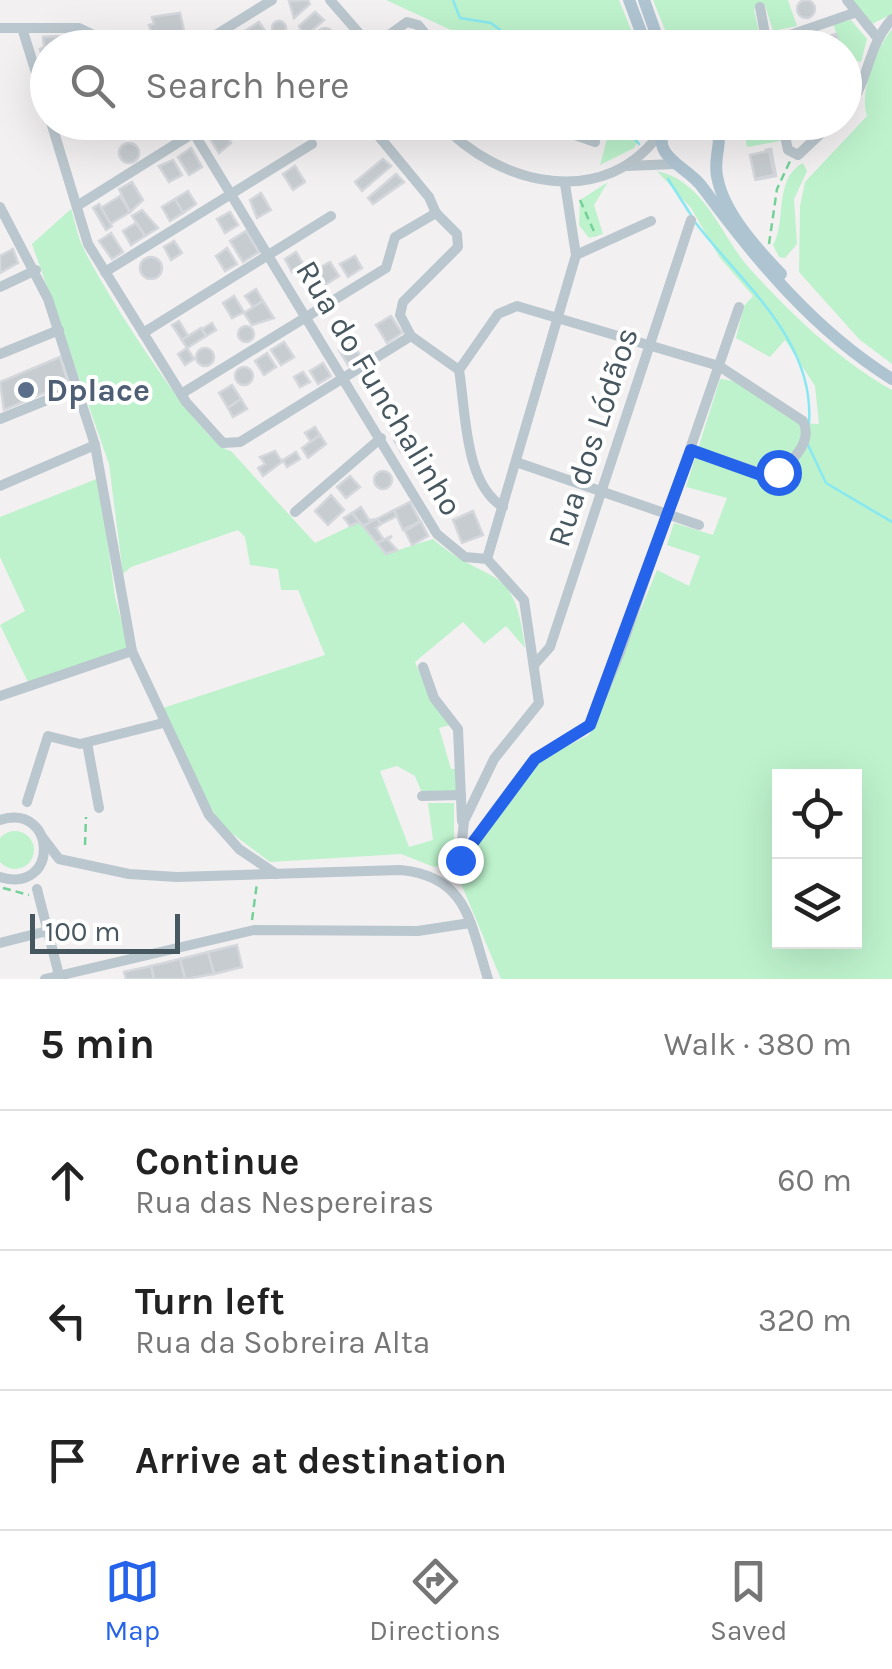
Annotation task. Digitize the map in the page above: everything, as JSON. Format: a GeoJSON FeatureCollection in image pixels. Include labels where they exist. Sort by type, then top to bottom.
{"type":"FeatureCollection","features":[{"type":"Feature","properties":{"kind":"main road"},"geometry":{"type":"LineString","coordinates":[[629,0],[640,30]]}},
{"type":"Feature","properties":{"kind":"main road"},"geometry":{"type":"LineString","coordinates":[[644,0],[655,30]]}},
{"type":"Feature","properties":{"kind":"main road"},"geometry":{"type":"LineString","coordinates":[[663,140],[662,146],[677,165],[700,183],[743,246],[786,291],[853,352],[892,379]]}},
{"type":"Feature","properties":{"kind":"main road"},"geometry":{"type":"LineString","coordinates":[[720,140],[716,154],[720,186],[750,239],[830,323],[892,371]]}},
{"type":"Feature","properties":{"kind":"main road"},"geometry":{"type":"LineString","coordinates":[[677,165],[700,167],[716,154]]}},
{"type":"Feature","properties":{"kind":"street"},"geometry":{"type":"LineString","coordinates":[[224,30],[272,0]]}},
{"type":"Feature","properties":{"kind":"street"},"geometry":{"type":"LineString","coordinates":[[330,0],[357,30]]}},
{"type":"Feature","properties":{"kind":"street"},"geometry":{"type":"LineString","coordinates":[[847,0],[876,36]]}},
{"type":"Feature","properties":{"kind":"street"},"geometry":{"type":"LineString","coordinates":[[760,7],[764,30]]}},
{"type":"Feature","properties":{"kind":"street"},"geometry":{"type":"LineString","coordinates":[[807,30],[854,12]]}},
{"type":"Feature","properties":{"kind":"street"},"geometry":{"type":"LineString","coordinates":[[862,77],[876,36],[892,19]]}},
{"type":"Feature","properties":{"kind":"street"},"geometry":{"type":"LineString","coordinates":[[396,30],[407,22],[422,30]]}},
{"type":"Feature","properties":{"kind":"street"},"geometry":{"type":"LineString","coordinates":[[0,28],[87,30]]}},
{"type":"Feature","properties":{"kind":"street"},"geometry":{"type":"LineString","coordinates":[[22,28],[30,54]]}},
{"type":"Feature","properties":{"kind":"street"},"geometry":{"type":"LineString","coordinates":[[57,140],[88,244],[181,394],[229,445],[411,336]]}},
{"type":"Feature","properties":{"kind":"street"},"geometry":{"type":"LineString","coordinates":[[77,206],[184,140]]}},
{"type":"Feature","properties":{"kind":"street","name":"Rua do Funchalinho"},"geometry":{"type":"LineString","coordinates":[[198,140],[440,538],[466,557],[488,560],[521,594],[539,704],[494,759],[462,827],[460,860],[450,886]]}},
{"type":"Feature","properties":{"kind":"street"},"geometry":{"type":"LineString","coordinates":[[382,140],[429,197],[436,213],[451,226],[458,244],[401,306],[400,315],[411,336],[459,370],[478,478],[488,498],[503,507]]}},
{"type":"Feature","properties":{"kind":"street"},"geometry":{"type":"LineString","coordinates":[[456,140],[501,170],[566,184],[625,166],[677,165]]}},
{"type":"Feature","properties":{"kind":"street"},"geometry":{"type":"LineString","coordinates":[[590,140],[596,142]]}},
{"type":"Feature","properties":{"kind":"street"},"geometry":{"type":"LineString","coordinates":[[625,166],[654,140]]}},
{"type":"Feature","properties":{"kind":"street"},"geometry":{"type":"LineString","coordinates":[[786,140],[788,150],[794,154],[805,151],[816,140]]}},
{"type":"Feature","properties":{"kind":"street"},"geometry":{"type":"LineString","coordinates":[[106,272],[312,144]]}},
{"type":"Feature","properties":{"kind":"street"},"geometry":{"type":"LineString","coordinates":[[488,560],[576,255],[566,184]]}},
{"type":"Feature","properties":{"kind":"street"},"geometry":{"type":"LineString","coordinates":[[0,207],[36,270],[95,445],[132,651],[208,815],[240,850],[276,874]]}},
{"type":"Feature","properties":{"kind":"street"},"geometry":{"type":"LineString","coordinates":[[181,394],[386,268],[395,238],[436,213]]}},
{"type":"Feature","properties":{"kind":"street"},"geometry":{"type":"LineString","coordinates":[[143,333],[331,216]]}},
{"type":"Feature","properties":{"kind":"street"},"geometry":{"type":"LineString","coordinates":[[576,255],[651,220]]}},
{"type":"Feature","properties":{"kind":"street","name":"Rua dos Lódãos"},"geometry":{"type":"LineString","coordinates":[[534,665],[550,647],[691,220]]}},
{"type":"Feature","properties":{"kind":"street"},"geometry":{"type":"LineString","coordinates":[[0,287],[36,270]]}},
{"type":"Feature","properties":{"kind":"street"},"geometry":{"type":"LineString","coordinates":[[459,370],[506,308],[517,306],[719,366],[803,421],[807,440],[778,472],[767,476],[691,450]]}},
{"type":"Feature","properties":{"kind":"street"},"geometry":{"type":"LineString","coordinates":[[460,860],[535,759],[590,725],[669,515],[739,307]]}},
{"type":"Feature","properties":{"kind":"street"},"geometry":{"type":"LineString","coordinates":[[0,354],[59,330]]}},
{"type":"Feature","properties":{"kind":"street"},"geometry":{"type":"LineString","coordinates":[[0,419],[74,389]]}},
{"type":"Feature","properties":{"kind":"street"},"geometry":{"type":"LineString","coordinates":[[295,512],[381,438]]}},
{"type":"Feature","properties":{"kind":"street"},"geometry":{"type":"LineString","coordinates":[[0,486],[95,445]]}},
{"type":"Feature","properties":{"kind":"street"},"geometry":{"type":"LineString","coordinates":[[516,462],[700,525]]}},
{"type":"Feature","properties":{"kind":"street"},"geometry":{"type":"LineString","coordinates":[[0,696],[132,651]]}},
{"type":"Feature","properties":{"kind":"street"},"geometry":{"type":"LineString","coordinates":[[423,666],[434,698],[458,729],[462,827]]}},
{"type":"Feature","properties":{"kind":"street"},"geometry":{"type":"LineString","coordinates":[[5,818],[21,813],[27,802],[48,736],[87,743],[163,723]]}},
{"type":"Feature","properties":{"kind":"street"},"geometry":{"type":"LineString","coordinates":[[87,743],[100,808]]}},
{"type":"Feature","properties":{"kind":"street"},"geometry":{"type":"LineString","coordinates":[[422,796],[461,795]]}},
{"type":"Feature","properties":{"kind":"street"},"geometry":{"type":"LineString","coordinates":[[27,802],[34,826],[59,858],[129,874],[219,876],[400,870],[436,877],[450,886],[470,923],[488,979]]}},
{"type":"Feature","properties":{"kind":"street"},"geometry":{"type":"LineString","coordinates":[[5,818],[34,826]]}},
{"type":"Feature","properties":{"kind":"street"},"geometry":{"type":"LineString","coordinates":[[43,838],[37,889],[59,977]]}},
{"type":"Feature","properties":{"kind":"street"},"geometry":{"type":"LineString","coordinates":[[239,865],[240,850]]}},
{"type":"Feature","properties":{"kind":"street"},"geometry":{"type":"LineString","coordinates":[[20,880],[59,858]]}},
{"type":"Feature","properties":{"kind":"street"},"geometry":{"type":"LineString","coordinates":[[253,875],[255,862]]}},
{"type":"Feature","properties":{"kind":"street"},"geometry":{"type":"LineString","coordinates":[[239,865],[253,875]]}},
{"type":"Feature","properties":{"kind":"street"},"geometry":{"type":"LineString","coordinates":[[219,876],[239,865]]}},
{"type":"Feature","properties":{"kind":"street"},"geometry":{"type":"LineString","coordinates":[[436,877],[453,872]]}},
{"type":"Feature","properties":{"kind":"street"},"geometry":{"type":"LineString","coordinates":[[0,877],[20,880],[37,889]]}},
{"type":"Feature","properties":{"kind":"street"},"geometry":{"type":"LineString","coordinates":[[45,979],[250,931],[418,931],[470,923]]}},
{"type":"Feature","properties":{"kind":"street"},"geometry":{"type":"LineString","coordinates":[[0,943],[48,931]]}},
{"type":"Feature","properties":{"kind":"path"},"geometry":{"type":"LineString","coordinates":[[768,244],[774,229],[777,189],[794,154]]}},
{"type":"Feature","properties":{"kind":"path"},"geometry":{"type":"LineString","coordinates":[[580,200],[596,238]]}},
{"type":"Feature","properties":{"kind":"path"},"geometry":{"type":"LineString","coordinates":[[85,844],[86,818]]}},
{"type":"Feature","properties":{"kind":"path"},"geometry":{"type":"LineString","coordinates":[[250,931],[253,875]]}},
{"type":"Feature","properties":{"kind":"green space"},"geometry":{"type":"Polygon","coordinates":[[[386,0],[619,0],[631,30],[451,30],[386,0]]]}},
{"type":"Feature","properties":{"kind":"green space"},"geometry":{"type":"Polygon","coordinates":[[[653,0],[788,0],[797,26],[773,30],[765,5],[754,9],[758,30],[665,30],[653,0]]]}},
{"type":"Feature","properties":{"kind":"green space"},"geometry":{"type":"Polygon","coordinates":[[[852,0],[892,0],[892,14],[872,24],[852,0]]]}},
{"type":"Feature","properties":{"kind":"green space"},"geometry":{"type":"Polygon","coordinates":[[[851,20],[859,30],[835,30],[833,24],[851,20]]]}},
{"type":"Feature","properties":{"kind":"green space"},"geometry":{"type":"Polygon","coordinates":[[[892,29],[892,364],[859,339],[799,272],[800,206],[805,182],[844,140],[862,140],[862,121],[867,116],[865,95],[880,47],[892,29]]]}},
{"type":"Feature","properties":{"kind":"green space"},"geometry":{"type":"Polygon","coordinates":[[[862,33],[867,39],[862,58],[862,33]]]}},
{"type":"Feature","properties":{"kind":"green space"},"geometry":{"type":"Polygon","coordinates":[[[607,140],[639,140],[634,148],[600,165],[607,140]]]}},
{"type":"Feature","properties":{"kind":"green space"},"geometry":{"type":"Polygon","coordinates":[[[746,140],[780,141],[747,147],[746,140]]]}},
{"type":"Feature","properties":{"kind":"green space"},"geometry":{"type":"Polygon","coordinates":[[[803,163],[807,171],[794,199],[797,244],[785,258],[779,257],[773,245],[784,190],[794,170],[803,163]]]}},
{"type":"Feature","properties":{"kind":"green space"},"geometry":{"type":"Polygon","coordinates":[[[657,171],[674,177],[700,198],[750,269],[799,319],[835,351],[892,390],[892,979],[501,979],[457,874],[538,761],[589,735],[657,570],[689,586],[700,556],[667,545],[674,523],[713,535],[727,498],[686,487],[720,379],[746,387],[789,418],[819,424],[815,386],[785,340],[770,357],[736,338],[744,306],[753,296],[720,258],[691,208],[657,171]]]}},
{"type":"Feature","properties":{"kind":"green space"},"geometry":{"type":"Polygon","coordinates":[[[608,182],[594,205],[603,234],[589,238],[579,225],[580,200],[608,182]]]}},
{"type":"Feature","properties":{"kind":"green space"},"geometry":{"type":"Polygon","coordinates":[[[71,209],[92,265],[175,393],[197,422],[231,451],[315,543],[359,522],[386,554],[433,539],[496,578],[514,600],[525,648],[506,626],[484,644],[463,622],[415,662],[432,702],[450,725],[439,728],[451,769],[457,769],[459,792],[421,791],[415,776],[397,766],[380,771],[409,847],[433,840],[428,803],[454,803],[454,847],[446,864],[434,867],[401,854],[270,862],[222,826],[199,788],[163,708],[325,655],[298,590],[281,590],[278,569],[250,565],[245,537],[238,530],[131,567],[123,574],[109,464],[32,244],[71,209]]]}},
{"type":"Feature","properties":{"kind":"green space"},"geometry":{"type":"Polygon","coordinates":[[[99,478],[115,597],[129,649],[28,682],[0,625],[25,611],[0,557],[0,517],[99,478]]]}},
{"type":"Feature","properties":{"kind":"green space"},"geometry":{"type":"Polygon","coordinates":[[[22,832],[33,843],[29,864],[15,869],[1,864],[1,836],[22,832]]]}},
{"type":"Feature","properties":{"kind":"building"},"geometry":{"type":"Polygon","coordinates":[[[308,0],[310,4],[294,18],[289,1],[308,0]]]}},
{"type":"Feature","properties":{"kind":"building"},"geometry":{"type":"Polygon","coordinates":[[[806,0],[813,2],[813,16],[806,18],[799,16],[797,9],[799,2],[806,0]]]}},
{"type":"Feature","properties":{"kind":"building"},"geometry":{"type":"Polygon","coordinates":[[[315,12],[324,20],[312,30],[301,30],[299,26],[315,12]]]}},
{"type":"Feature","properties":{"kind":"building"},"geometry":{"type":"Polygon","coordinates":[[[180,13],[184,30],[151,30],[152,17],[180,13]]]}},
{"type":"Feature","properties":{"kind":"building"},"geometry":{"type":"Polygon","coordinates":[[[259,22],[265,30],[246,30],[259,22]]]}},
{"type":"Feature","properties":{"kind":"building"},"geometry":{"type":"Polygon","coordinates":[[[274,23],[284,23],[285,30],[273,30],[274,23]]]}},
{"type":"Feature","properties":{"kind":"building"},"geometry":{"type":"Polygon","coordinates":[[[211,140],[229,140],[231,143],[219,153],[211,140]]]}},
{"type":"Feature","properties":{"kind":"building"},"geometry":{"type":"Polygon","coordinates":[[[125,143],[133,143],[139,153],[133,163],[125,163],[119,157],[119,149],[125,143]]]}},
{"type":"Feature","properties":{"kind":"building"},"geometry":{"type":"Polygon","coordinates":[[[191,148],[202,167],[189,175],[178,157],[191,148]]]}},
{"type":"Feature","properties":{"kind":"building"},"geometry":{"type":"Polygon","coordinates":[[[771,149],[776,176],[755,180],[774,175],[766,150],[771,149]]]}},
{"type":"Feature","properties":{"kind":"building"},"geometry":{"type":"Polygon","coordinates":[[[769,151],[774,175],[755,179],[750,155],[769,151]]]}},
{"type":"Feature","properties":{"kind":"building"},"geometry":{"type":"Polygon","coordinates":[[[383,159],[391,166],[362,191],[355,182],[383,159]]]}},
{"type":"Feature","properties":{"kind":"building"},"geometry":{"type":"Polygon","coordinates":[[[173,160],[182,175],[169,182],[159,166],[173,160]]]}},
{"type":"Feature","properties":{"kind":"building"},"geometry":{"type":"Polygon","coordinates":[[[295,166],[305,182],[293,190],[283,174],[295,166]]]}},
{"type":"Feature","properties":{"kind":"building"},"geometry":{"type":"Polygon","coordinates":[[[396,174],[404,182],[373,204],[368,198],[396,174]]]}},
{"type":"Feature","properties":{"kind":"building"},"geometry":{"type":"Polygon","coordinates":[[[132,182],[143,200],[130,212],[119,189],[132,182]]]}},
{"type":"Feature","properties":{"kind":"building"},"geometry":{"type":"Polygon","coordinates":[[[188,191],[196,204],[183,213],[175,199],[188,191]]]}},
{"type":"Feature","properties":{"kind":"building"},"geometry":{"type":"Polygon","coordinates":[[[261,193],[271,210],[257,218],[250,200],[261,193]]]}},
{"type":"Feature","properties":{"kind":"building"},"geometry":{"type":"Polygon","coordinates":[[[120,196],[130,212],[110,224],[101,208],[120,196]]]}},
{"type":"Feature","properties":{"kind":"building"},"geometry":{"type":"Polygon","coordinates":[[[175,199],[183,213],[170,221],[162,207],[175,199]]]}},
{"type":"Feature","properties":{"kind":"building"},"geometry":{"type":"Polygon","coordinates":[[[99,204],[112,226],[106,230],[93,208],[99,204]]]}},
{"type":"Feature","properties":{"kind":"building"},"geometry":{"type":"Polygon","coordinates":[[[142,210],[158,228],[145,236],[132,216],[142,210]]]}},
{"type":"Feature","properties":{"kind":"building"},"geometry":{"type":"Polygon","coordinates":[[[230,212],[238,225],[225,233],[217,219],[230,212]]]}},
{"type":"Feature","properties":{"kind":"building"},"geometry":{"type":"Polygon","coordinates":[[[136,223],[145,236],[131,245],[123,231],[136,223]]]}},
{"type":"Feature","properties":{"kind":"building"},"geometry":{"type":"Polygon","coordinates":[[[246,231],[259,252],[243,262],[230,241],[246,231]]]}},
{"type":"Feature","properties":{"kind":"building"},"geometry":{"type":"Polygon","coordinates":[[[111,233],[123,252],[112,259],[99,241],[111,233]]]}},
{"type":"Feature","properties":{"kind":"building"},"geometry":{"type":"Polygon","coordinates":[[[174,241],[182,253],[171,260],[164,247],[174,241]]]}},
{"type":"Feature","properties":{"kind":"building"},"geometry":{"type":"Polygon","coordinates":[[[227,248],[237,264],[225,271],[216,256],[227,248]]]}},
{"type":"Feature","properties":{"kind":"building"},"geometry":{"type":"Polygon","coordinates":[[[13,249],[18,263],[0,273],[0,256],[13,249]]]}},
{"type":"Feature","properties":{"kind":"building"},"geometry":{"type":"Polygon","coordinates":[[[296,252],[304,265],[292,272],[285,259],[296,252]]]}},
{"type":"Feature","properties":{"kind":"building"},"geometry":{"type":"Polygon","coordinates":[[[355,256],[362,268],[348,277],[340,264],[355,256]]]}},
{"type":"Feature","properties":{"kind":"building"},"geometry":{"type":"Polygon","coordinates":[[[151,257],[159,260],[159,276],[151,279],[143,276],[140,268],[143,260],[151,257]]]}},
{"type":"Feature","properties":{"kind":"building"},"geometry":{"type":"Polygon","coordinates":[[[330,262],[339,276],[325,285],[316,270],[330,262]]]}},
{"type":"Feature","properties":{"kind":"building"},"geometry":{"type":"Polygon","coordinates":[[[256,289],[263,301],[253,307],[245,296],[256,289]]]}},
{"type":"Feature","properties":{"kind":"building"},"geometry":{"type":"Polygon","coordinates":[[[234,296],[244,312],[232,318],[223,303],[234,296]]]}},
{"type":"Feature","properties":{"kind":"building"},"geometry":{"type":"Polygon","coordinates":[[[263,301],[274,318],[252,325],[244,313],[263,301]]]}},
{"type":"Feature","properties":{"kind":"building"},"geometry":{"type":"Polygon","coordinates":[[[391,316],[402,333],[387,343],[376,325],[391,316]]]}},
{"type":"Feature","properties":{"kind":"building"},"geometry":{"type":"Polygon","coordinates":[[[179,321],[188,336],[182,340],[172,325],[179,321]]]}},
{"type":"Feature","properties":{"kind":"building"},"geometry":{"type":"Polygon","coordinates":[[[212,323],[216,330],[206,336],[202,329],[212,323]]]}},
{"type":"Feature","properties":{"kind":"building"},"geometry":{"type":"Polygon","coordinates":[[[246,326],[254,334],[246,342],[238,334],[246,326]]]}},
{"type":"Feature","properties":{"kind":"building"},"geometry":{"type":"Polygon","coordinates":[[[201,328],[206,336],[187,348],[182,340],[201,328]]]}},
{"type":"Feature","properties":{"kind":"building"},"geometry":{"type":"Polygon","coordinates":[[[284,342],[294,357],[281,365],[271,350],[284,342]]]}},
{"type":"Feature","properties":{"kind":"building"},"geometry":{"type":"Polygon","coordinates":[[[352,342],[361,357],[348,365],[339,350],[352,342]]]}},
{"type":"Feature","properties":{"kind":"building"},"geometry":{"type":"Polygon","coordinates":[[[187,348],[194,359],[185,365],[178,354],[187,348]]]}},
{"type":"Feature","properties":{"kind":"building"},"geometry":{"type":"Polygon","coordinates":[[[205,348],[214,357],[205,366],[196,357],[205,348]]]}},
{"type":"Feature","properties":{"kind":"building"},"geometry":{"type":"Polygon","coordinates":[[[267,353],[276,367],[264,375],[255,361],[267,353]]]}},
{"type":"Feature","properties":{"kind":"building","name":"Dplace"},"geometry":{"type":"Polygon","coordinates":[[[60,357],[68,383],[4,410],[0,382],[60,357]]]}},
{"type":"Feature","properties":{"kind":"building"},"geometry":{"type":"Polygon","coordinates":[[[323,363],[331,376],[318,384],[310,371],[323,363]]]}},
{"type":"Feature","properties":{"kind":"building"},"geometry":{"type":"Polygon","coordinates":[[[244,367],[251,369],[251,383],[244,385],[237,383],[235,376],[237,369],[244,367]]]}},
{"type":"Feature","properties":{"kind":"building"},"geometry":{"type":"Polygon","coordinates":[[[303,372],[310,382],[300,387],[294,377],[303,372]]]}},
{"type":"Feature","properties":{"kind":"building"},"geometry":{"type":"Polygon","coordinates":[[[232,385],[241,399],[228,408],[219,393],[232,385]]]}},
{"type":"Feature","properties":{"kind":"building"},"geometry":{"type":"Polygon","coordinates":[[[241,399],[247,409],[233,417],[228,408],[241,399]]]}},
{"type":"Feature","properties":{"kind":"building"},"geometry":{"type":"Polygon","coordinates":[[[315,427],[320,435],[311,442],[305,433],[315,427]]]}},
{"type":"Feature","properties":{"kind":"building"},"geometry":{"type":"Polygon","coordinates":[[[409,432],[416,444],[401,452],[394,440],[409,432]]]}},
{"type":"Feature","properties":{"kind":"building"},"geometry":{"type":"Polygon","coordinates":[[[320,435],[326,444],[308,458],[302,448],[320,435]]]}},
{"type":"Feature","properties":{"kind":"building"},"geometry":{"type":"Polygon","coordinates":[[[275,451],[282,462],[263,476],[258,468],[265,464],[260,457],[275,451]]]}},
{"type":"Feature","properties":{"kind":"building"},"geometry":{"type":"Polygon","coordinates":[[[296,452],[300,459],[287,467],[283,460],[296,452]]]}},
{"type":"Feature","properties":{"kind":"building"},"geometry":{"type":"Polygon","coordinates":[[[383,471],[392,480],[383,489],[374,480],[383,471]]]}},
{"type":"Feature","properties":{"kind":"building"},"geometry":{"type":"Polygon","coordinates":[[[350,476],[360,487],[346,498],[337,487],[350,476]]]}},
{"type":"Feature","properties":{"kind":"building"},"geometry":{"type":"Polygon","coordinates":[[[331,495],[344,510],[328,525],[315,511],[331,495]]]}},
{"type":"Feature","properties":{"kind":"building"},"geometry":{"type":"Polygon","coordinates":[[[410,502],[420,521],[403,530],[394,510],[410,502]]]}},
{"type":"Feature","properties":{"kind":"building"},"geometry":{"type":"Polygon","coordinates":[[[361,507],[369,520],[378,519],[363,526],[352,513],[361,507]]]}},
{"type":"Feature","properties":{"kind":"building"},"geometry":{"type":"Polygon","coordinates":[[[394,510],[397,516],[381,524],[377,519],[394,510]]]}},
{"type":"Feature","properties":{"kind":"building"},"geometry":{"type":"Polygon","coordinates":[[[473,511],[483,535],[462,543],[453,520],[473,511]]]}},
{"type":"Feature","properties":{"kind":"building"},"geometry":{"type":"Polygon","coordinates":[[[352,513],[359,522],[350,526],[344,518],[352,513]]]}},
{"type":"Feature","properties":{"kind":"building"},"geometry":{"type":"Polygon","coordinates":[[[377,519],[381,524],[376,528],[384,540],[377,543],[363,526],[377,519]]]}},
{"type":"Feature","properties":{"kind":"building"},"geometry":{"type":"Polygon","coordinates":[[[421,522],[428,536],[412,545],[405,531],[421,522]]]}},
{"type":"Feature","properties":{"kind":"building"},"geometry":{"type":"Polygon","coordinates":[[[392,536],[388,540],[397,550],[386,554],[377,543],[392,536]]]}},
{"type":"Feature","properties":{"kind":"building"},"geometry":{"type":"Polygon","coordinates":[[[237,945],[242,967],[214,974],[208,952],[237,945]]]}},
{"type":"Feature","properties":{"kind":"building"},"geometry":{"type":"Polygon","coordinates":[[[208,952],[214,974],[185,979],[180,959],[208,952]]]}},
{"type":"Feature","properties":{"kind":"building"},"geometry":{"type":"Polygon","coordinates":[[[180,959],[185,979],[154,979],[151,966],[180,959]]]}},
{"type":"Feature","properties":{"kind":"building"},"geometry":{"type":"Polygon","coordinates":[[[151,966],[154,979],[126,979],[124,972],[151,966]]]}},
{"type":"Feature","properties":{"kind":"waterway"},"geometry":{"type":"LineString","coordinates":[[453,0],[460,18],[491,23],[500,30]]}},
{"type":"Feature","properties":{"kind":"waterway"},"geometry":{"type":"LineString","coordinates":[[636,140],[639,144]]}},
{"type":"Feature","properties":{"kind":"waterway"},"geometry":{"type":"LineString","coordinates":[[668,179],[691,215]]}},
{"type":"Feature","properties":{"kind":"waterway"},"geometry":{"type":"LineString","coordinates":[[695,222],[787,338],[808,393],[809,423]]}},
{"type":"Feature","properties":{"kind":"waterway"},"geometry":{"type":"LineString","coordinates":[[808,445],[826,483],[892,522]]}},
{"type":"Feature","properties":{"kind":"place","name":"Dplace"},"geometry":{"type":"Point","coordinates":[26,390]}},
{"type":"Feature","properties":{"kind":"route"},"geometry":{"type":"LineString","coordinates":[[460,860],[535,759],[575,738],[590,725],[691,450],[764,476],[778,472]]}}]}
